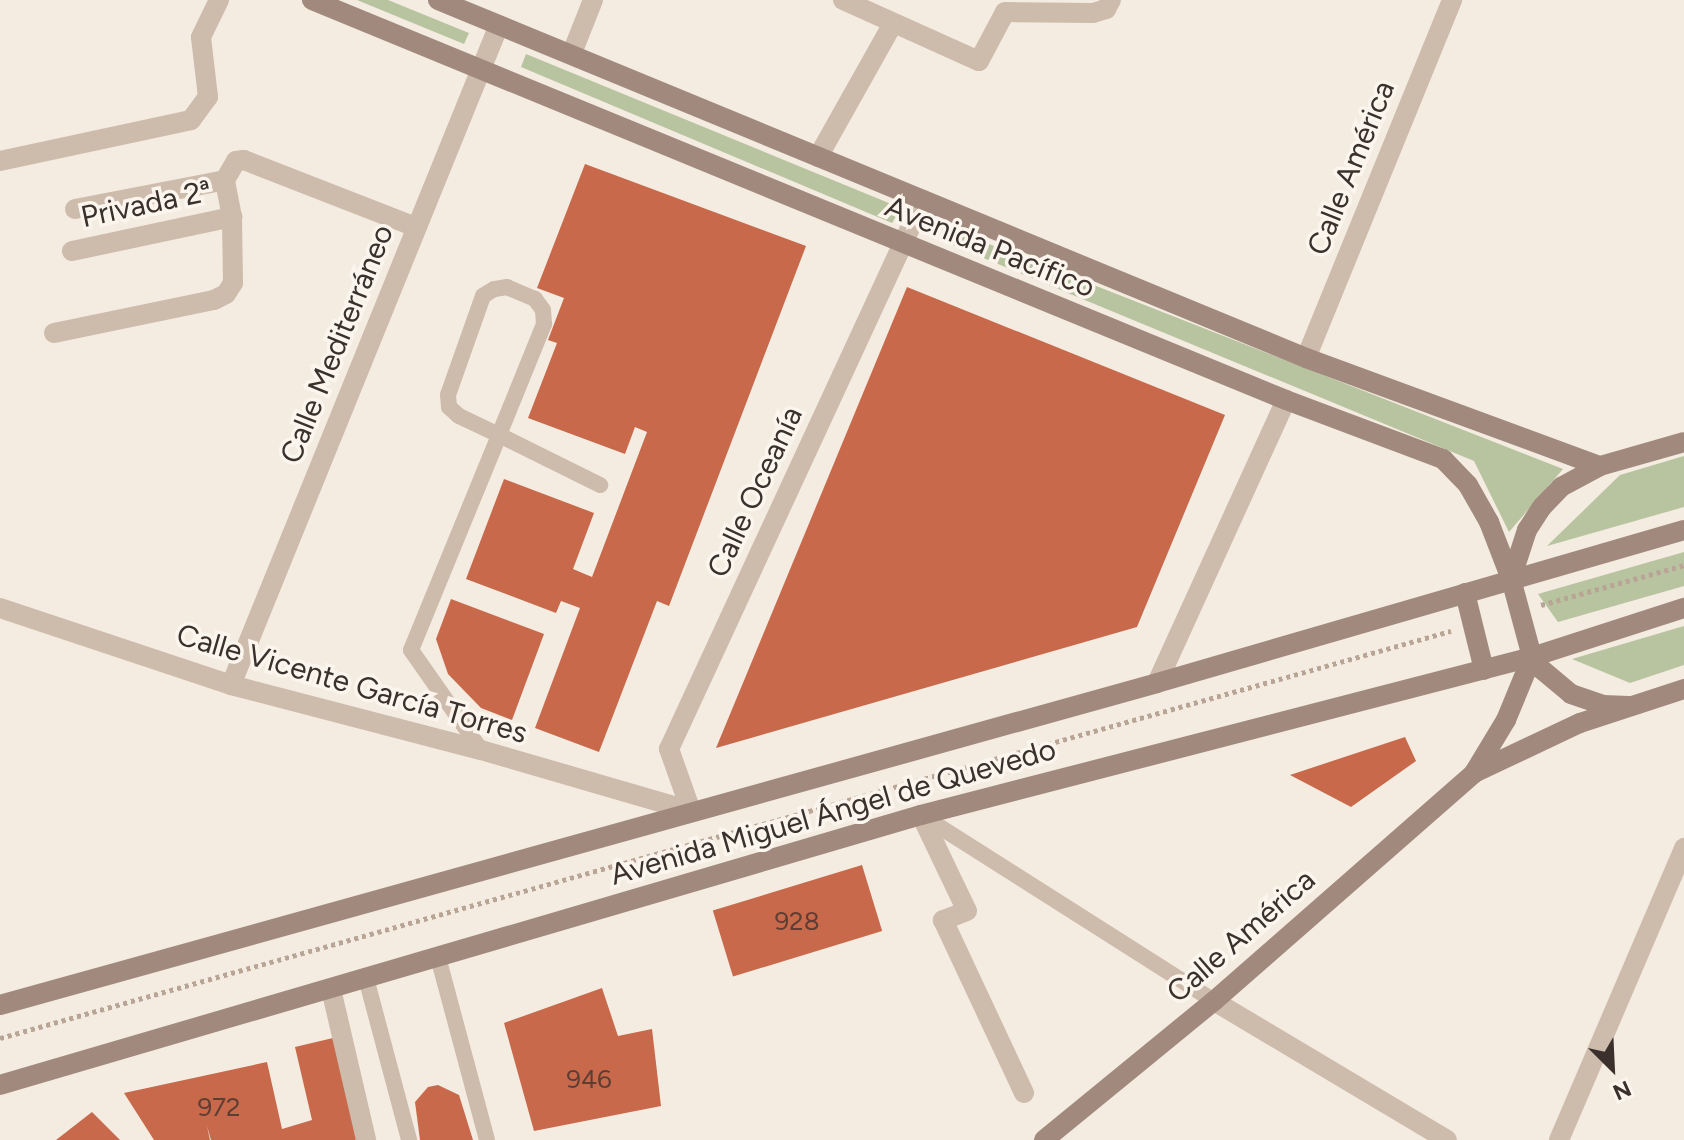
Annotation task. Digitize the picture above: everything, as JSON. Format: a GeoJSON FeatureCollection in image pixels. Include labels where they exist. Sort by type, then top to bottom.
{"type":"FeatureCollection","features":[{"type":"Feature","properties":{"kind":"street"},"geometry":{"type":"LineString","coordinates":[[0,161],[191,120],[208,97],[201,37],[219,0]]}},
{"type":"Feature","properties":{"kind":"street","name":"Avenida Pacífico"},"geometry":{"type":"LineString","coordinates":[[312,0],[1286,400],[1443,459],[1468,485],[1489,522],[1511,579],[1532,657]]}},
{"type":"Feature","properties":{"kind":"street","name":"Avenida Pacífico"},"geometry":{"type":"LineString","coordinates":[[438,0],[1306,358],[1600,466]]}},
{"type":"Feature","properties":{"kind":"street"},"geometry":{"type":"LineString","coordinates":[[572,53],[593,0]]}},
{"type":"Feature","properties":{"kind":"street"},"geometry":{"type":"LineString","coordinates":[[843,0],[892,25],[979,61],[1005,12],[1093,13],[1106,9],[1111,0]]}},
{"type":"Feature","properties":{"kind":"street","name":"Calle América"},"geometry":{"type":"LineString","coordinates":[[1306,358],[1452,0]]}},
{"type":"Feature","properties":{"kind":"street","name":"Calle Mediterráneo"},"geometry":{"type":"LineString","coordinates":[[231,685],[499,25]]}},
{"type":"Feature","properties":{"kind":"street"},"geometry":{"type":"LineString","coordinates":[[818,157],[892,25]]}},
{"type":"Feature","properties":{"kind":"street"},"geometry":{"type":"LineString","coordinates":[[54,333],[214,300],[226,294],[233,283],[232,217],[225,180],[230,166],[244,160],[416,227]]}},
{"type":"Feature","properties":{"kind":"street"},"geometry":{"type":"LineString","coordinates":[[75,209],[225,180]]}},
{"type":"Feature","properties":{"kind":"street","name":"Calle Oceanía"},"geometry":{"type":"LineString","coordinates":[[691,811],[669,749],[923,200]]}},
{"type":"Feature","properties":{"kind":"street","name":"Privada 2ª"},"geometry":{"type":"LineString","coordinates":[[72,251],[232,217]]}},
{"type":"Feature","properties":{"kind":"street"},"geometry":{"type":"LineString","coordinates":[[1157,683],[1286,400]]}},
{"type":"Feature","properties":{"kind":"street"},"geometry":{"type":"LineString","coordinates":[[1511,579],[1517,553],[1542,507],[1570,479],[1600,466],[1684,442]]}},
{"type":"Feature","properties":{"kind":"street","name":"Avenida Miguel Ángel de Quevedo"},"geometry":{"type":"LineString","coordinates":[[0,1005],[1157,683],[1684,530]]}},
{"type":"Feature","properties":{"kind":"street"},"geometry":{"type":"LineString","coordinates":[[1465,593],[1484,670]]}},
{"type":"Feature","properties":{"kind":"street","name":"Calle Vicente García Torres"},"geometry":{"type":"LineString","coordinates":[[0,608],[231,685],[481,750],[691,811]]}},
{"type":"Feature","properties":{"kind":"street","name":"Avenida Miguel Ángel de Quevedo"},"geometry":{"type":"LineString","coordinates":[[0,1085],[921,815],[1532,657],[1684,608]]}},
{"type":"Feature","properties":{"kind":"street","name":"Calle América"},"geometry":{"type":"LineString","coordinates":[[1474,773],[1506,720],[1532,657],[1553,682],[1571,694],[1603,705],[1629,706]]}},
{"type":"Feature","properties":{"kind":"street","name":"Calle América"},"geometry":{"type":"LineString","coordinates":[[1055,1136],[1474,773],[1580,723],[1684,689]]}},
{"type":"Feature","properties":{"kind":"street"},"geometry":{"type":"LineString","coordinates":[[921,815],[967,911],[943,920],[1024,1093]]}},
{"type":"Feature","properties":{"kind":"street"},"geometry":{"type":"LineString","coordinates":[[1559,1140],[1684,848]]}},
{"type":"Feature","properties":{"kind":"street"},"geometry":{"type":"LineString","coordinates":[[331,989],[366,1140]]}},
{"type":"Feature","properties":{"kind":"street"},"geometry":{"type":"LineString","coordinates":[[1214,1001],[1447,1140]]}},
{"type":"Feature","properties":{"kind":"lane"},"geometry":{"type":"LineString","coordinates":[[481,750],[411,650],[499,435],[544,324],[543,310],[535,299],[507,287],[494,289],[483,296],[448,395],[449,407],[459,416],[499,435],[600,485]]}},
{"type":"Feature","properties":{"kind":"lane"},"geometry":{"type":"LineString","coordinates":[[921,815],[1214,1001]]}},
{"type":"Feature","properties":{"kind":"lane"},"geometry":{"type":"LineString","coordinates":[[438,957],[487,1140]]}},
{"type":"Feature","properties":{"kind":"lane"},"geometry":{"type":"LineString","coordinates":[[366,978],[409,1140]]}},
{"type":"Feature","properties":{"kind":"path"},"geometry":{"type":"LineString","coordinates":[[1520,611],[1684,565]]}},
{"type":"Feature","properties":{"kind":"path"},"geometry":{"type":"LineString","coordinates":[[0,1038],[1473,625]]}},
{"type":"Feature","properties":{"kind":"path"},"geometry":{"type":"LineString","coordinates":[[783,786],[803,850]]}},
{"type":"Feature","properties":{"kind":"green space"},"geometry":{"type":"Polygon","coordinates":[[[357,0],[388,0],[469,33],[464,44],[357,0]]]}},
{"type":"Feature","properties":{"kind":"green space"},"geometry":{"type":"Polygon","coordinates":[[[526,54],[901,208],[892,223],[521,67],[526,54]]]}},
{"type":"Feature","properties":{"kind":"green space"},"geometry":{"type":"Polygon","coordinates":[[[943,226],[1563,469],[1509,532],[1474,461],[940,240],[943,226]]]}},
{"type":"Feature","properties":{"kind":"green space"},"geometry":{"type":"Polygon","coordinates":[[[1684,456],[1684,507],[1547,546],[1620,475],[1684,456]]]}},
{"type":"Feature","properties":{"kind":"green space"},"geometry":{"type":"Polygon","coordinates":[[[1684,552],[1684,586],[1558,622],[1538,594],[1684,552]]]}},
{"type":"Feature","properties":{"kind":"green space"},"geometry":{"type":"Polygon","coordinates":[[[1684,626],[1684,665],[1630,683],[1572,659],[1684,626]]]}},
{"type":"Feature","properties":{"kind":"building"},"geometry":{"type":"Polygon","coordinates":[[[585,164],[806,246],[669,606],[657,601],[599,752],[535,728],[580,608],[561,601],[556,613],[466,579],[504,479],[594,513],[573,569],[592,577],[647,432],[635,427],[625,454],[528,418],[557,343],[548,340],[564,298],[537,288],[585,164]]]}},
{"type":"Feature","properties":{"kind":"building"},"geometry":{"type":"Polygon","coordinates":[[[907,287],[1225,415],[1137,627],[716,748],[907,287]]]}},
{"type":"Feature","properties":{"kind":"building"},"geometry":{"type":"Polygon","coordinates":[[[451,599],[544,634],[512,720],[481,708],[448,674],[436,639],[451,599]]]}},
{"type":"Feature","properties":{"kind":"building"},"geometry":{"type":"Polygon","coordinates":[[[1405,737],[1416,761],[1351,807],[1290,775],[1405,737]]]}},
{"type":"Feature","properties":{"kind":"building"},"geometry":{"type":"Polygon","coordinates":[[[862,865],[882,931],[733,977],[713,911],[862,865]]]}},
{"type":"Feature","properties":{"kind":"building"},"geometry":{"type":"Polygon","coordinates":[[[602,988],[618,1036],[652,1029],[661,1106],[534,1131],[504,1023],[602,988]]]}},
{"type":"Feature","properties":{"kind":"building"},"geometry":{"type":"Polygon","coordinates":[[[333,1038],[358,1138],[355,1140],[211,1140],[207,1126],[210,1140],[154,1140],[124,1093],[267,1062],[282,1129],[312,1120],[295,1047],[333,1038]]]}},
{"type":"Feature","properties":{"kind":"building"},"geometry":{"type":"Polygon","coordinates":[[[438,1085],[459,1095],[473,1140],[420,1140],[415,1102],[428,1087],[438,1085]]]}},
{"type":"Feature","properties":{"kind":"building"},"geometry":{"type":"Polygon","coordinates":[[[92,1112],[120,1140],[56,1140],[92,1112]]]}}]}
